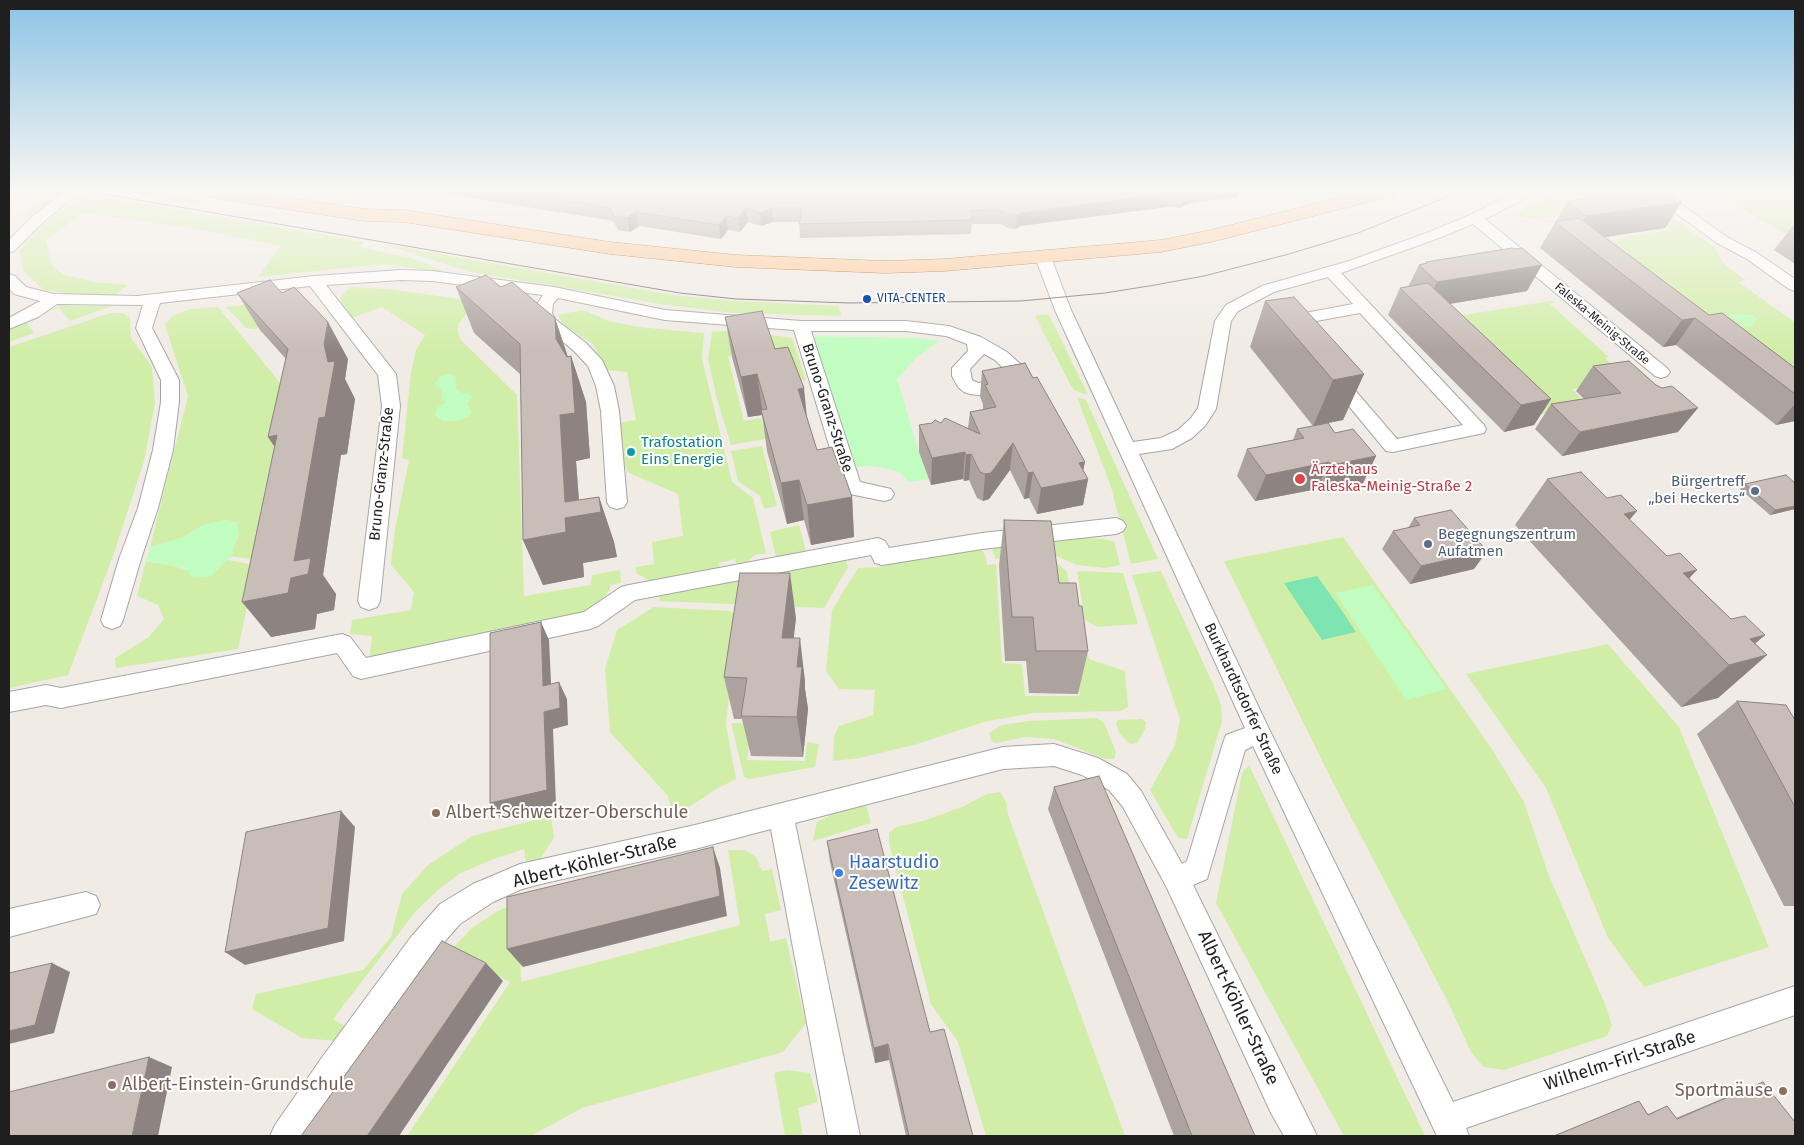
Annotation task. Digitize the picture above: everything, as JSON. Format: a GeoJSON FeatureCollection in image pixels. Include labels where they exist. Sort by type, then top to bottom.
{"type":"FeatureCollection","features":[{"type":"Feature","properties":{"kind":"main road"},"geometry":{"type":"LineString","coordinates":[[499,244],[596,259],[690,270],[778,276],[920,280],[1000,278],[1046,265],[1195,255],[1238,244]]}},
{"type":"Feature","properties":{"kind":"street"},"geometry":{"type":"LineString","coordinates":[[1127,449],[1165,444],[1185,434],[1198,422],[1207,409],[1223,321],[1232,308],[1268,289],[1406,244]]}},
{"type":"Feature","properties":{"kind":"street","name":"Faleska-Meinig-Straße"},"geometry":{"type":"LineString","coordinates":[[1507,244],[1661,372]]}},
{"type":"Feature","properties":{"kind":"street"},"geometry":{"type":"LineString","coordinates":[[1730,244],[1752,256],[1795,286]]}},
{"type":"Feature","properties":{"kind":"street","name":"Burkhardtsdorfer Straße"},"geometry":{"type":"LineString","coordinates":[[1046,265],[1063,310],[1259,733],[1448,1128]]}},
{"type":"Feature","properties":{"kind":"street"},"geometry":{"type":"LineString","coordinates":[[1326,368],[1393,446],[1477,429],[1331,270]]}},
{"type":"Feature","properties":{"kind":"street","name":"Bruno-Granz-Straße"},"geometry":{"type":"LineString","coordinates":[[9,279],[20,291],[54,299],[89,302],[153,300],[314,281],[401,275],[432,276],[554,292],[665,315],[801,326],[906,326],[949,331],[975,341]]}},
{"type":"Feature","properties":{"kind":"street","name":"Bruno-Granz-Straße"},"geometry":{"type":"LineString","coordinates":[[314,281],[387,374],[391,406],[369,601]]}},
{"type":"Feature","properties":{"kind":"street"},"geometry":{"type":"LineString","coordinates":[[554,292],[545,304],[544,313],[548,322],[580,347],[596,364],[605,386],[610,411],[617,502]]}},
{"type":"Feature","properties":{"kind":"street"},"geometry":{"type":"LineString","coordinates":[[9,324],[32,313],[54,299]]}},
{"type":"Feature","properties":{"kind":"street"},"geometry":{"type":"LineString","coordinates":[[112,620],[130,558],[148,508],[163,450],[170,402],[170,380],[161,358],[144,328],[153,300]]}},
{"type":"Feature","properties":{"kind":"street"},"geometry":{"type":"LineString","coordinates":[[1301,338],[1290,326],[1291,322],[1365,307]]}},
{"type":"Feature","properties":{"kind":"street","name":"Bruno-Granz-Straße"},"geometry":{"type":"LineString","coordinates":[[801,326],[852,488],[884,494]]}},
{"type":"Feature","properties":{"kind":"street"},"geometry":{"type":"LineString","coordinates":[[9,702],[46,695],[61,698],[342,643],[361,669],[590,620],[629,593],[747,570],[878,546],[882,557],[982,540],[1116,526]]}},
{"type":"Feature","properties":{"kind":"street"},"geometry":{"type":"LineString","coordinates":[[1176,879],[1198,870],[1235,743],[1259,733]]}},
{"type":"Feature","properties":{"kind":"street","name":"Albert-Köhler-Straße"},"geometry":{"type":"LineString","coordinates":[[286,1136],[421,947],[450,914],[483,893],[520,877],[781,816],[1003,758],[1054,755],[1090,766],[1118,782],[1139,812],[1176,879],[1278,1093],[1301,1136]]}},
{"type":"Feature","properties":{"kind":"street"},"geometry":{"type":"LineString","coordinates":[[781,816],[844,1136]]}},
{"type":"Feature","properties":{"kind":"street"},"geometry":{"type":"LineString","coordinates":[[9,923],[86,905]]}},
{"type":"Feature","properties":{"kind":"street","name":"Wilhelm-Firl-Straße"},"geometry":{"type":"LineString","coordinates":[[1448,1128],[1795,1001]]}},
{"type":"Feature","properties":{"kind":"green space"},"geometry":{"type":"Polygon","coordinates":[[[24,244],[47,244],[51,264],[64,275],[95,282],[128,285],[114,296],[78,295],[44,290],[24,272],[19,252],[24,244]]]}},
{"type":"Feature","properties":{"kind":"green space"},"geometry":{"type":"Polygon","coordinates":[[[273,244],[362,244],[359,247],[411,258],[443,270],[437,272],[385,264],[258,277],[281,246],[273,244]]]}},
{"type":"Feature","properties":{"kind":"green space"},"geometry":{"type":"Polygon","coordinates":[[[383,244],[673,295],[735,301],[839,306],[841,316],[733,313],[661,304],[470,272],[383,244]]]}},
{"type":"Feature","properties":{"kind":"green space"},"geometry":{"type":"Polygon","coordinates":[[[1605,244],[1710,244],[1714,247],[1725,265],[1746,280],[1738,282],[1795,323],[1795,365],[1762,371],[1605,244]]]}},
{"type":"Feature","properties":{"kind":"green space"},"geometry":{"type":"Polygon","coordinates":[[[351,287],[387,289],[476,301],[458,325],[461,340],[517,395],[524,596],[591,585],[592,575],[620,570],[621,583],[610,585],[610,589],[603,600],[570,622],[369,662],[372,636],[350,634],[352,620],[411,610],[414,592],[391,565],[395,529],[409,460],[402,458],[411,372],[416,350],[425,335],[382,307],[352,318],[341,307],[341,296],[351,287]]]}},
{"type":"Feature","properties":{"kind":"green space"},"geometry":{"type":"Polygon","coordinates":[[[286,300],[302,310],[255,329],[246,328],[226,307],[286,300]]]}},
{"type":"Feature","properties":{"kind":"green space"},"geometry":{"type":"Polygon","coordinates":[[[1551,301],[1558,302],[1550,304],[1609,357],[1605,358],[1622,374],[1633,381],[1572,389],[1587,405],[1532,416],[1439,319],[1551,301]]]}},
{"type":"Feature","properties":{"kind":"green space"},"geometry":{"type":"Polygon","coordinates":[[[61,306],[112,306],[67,322],[69,320],[59,308],[45,312],[61,306]]]}},
{"type":"Feature","properties":{"kind":"green space"},"geometry":{"type":"Polygon","coordinates":[[[218,307],[286,390],[286,408],[264,492],[270,504],[257,560],[230,556],[239,534],[236,522],[224,520],[204,525],[182,538],[150,547],[188,396],[165,325],[172,316],[190,309],[218,307]]]}},
{"type":"Feature","properties":{"kind":"green space"},"geometry":{"type":"Polygon","coordinates":[[[583,310],[609,321],[638,327],[704,333],[702,359],[732,482],[753,498],[766,553],[755,555],[743,565],[737,566],[735,559],[719,563],[720,569],[652,582],[636,573],[636,567],[654,564],[652,542],[683,536],[678,494],[627,472],[623,458],[619,423],[636,420],[627,372],[607,370],[592,343],[564,326],[558,315],[583,310]]]}},
{"type":"Feature","properties":{"kind":"green space"},"geometry":{"type":"Polygon","coordinates":[[[110,313],[123,313],[130,318],[131,338],[152,367],[155,403],[144,461],[112,559],[68,675],[9,688],[9,347],[110,313]]]}},
{"type":"Feature","properties":{"kind":"green space"},"geometry":{"type":"Polygon","coordinates":[[[1728,314],[1753,315],[1758,319],[1750,327],[1743,326],[1728,314]]]}},
{"type":"Feature","properties":{"kind":"green space"},"geometry":{"type":"Polygon","coordinates":[[[1049,315],[1088,395],[1074,390],[1071,386],[1035,316],[1049,315]]]}},
{"type":"Feature","properties":{"kind":"green space"},"geometry":{"type":"Polygon","coordinates":[[[25,320],[34,333],[9,342],[9,327],[25,320]]]}},
{"type":"Feature","properties":{"kind":"green space"},"geometry":{"type":"Polygon","coordinates":[[[738,330],[792,338],[806,380],[799,380],[772,349],[728,356],[744,421],[761,418],[766,439],[731,445],[717,399],[708,359],[712,332],[738,330]]]}},
{"type":"Feature","properties":{"kind":"green space"},"geometry":{"type":"Polygon","coordinates":[[[809,336],[920,338],[940,341],[918,356],[897,379],[929,479],[908,482],[901,473],[889,469],[870,466],[852,467],[809,336]]]}},
{"type":"Feature","properties":{"kind":"green space"},"geometry":{"type":"Polygon","coordinates":[[[449,374],[455,376],[456,389],[473,397],[467,404],[472,412],[469,416],[457,421],[443,421],[435,415],[437,408],[446,402],[442,399],[441,389],[436,387],[435,383],[440,377],[449,374]]]}},
{"type":"Feature","properties":{"kind":"green space"},"geometry":{"type":"Polygon","coordinates":[[[1077,397],[1086,400],[1158,559],[1131,564],[1111,487],[1077,397]]]}},
{"type":"Feature","properties":{"kind":"green space"},"geometry":{"type":"Polygon","coordinates":[[[762,446],[777,506],[764,509],[760,496],[738,481],[731,451],[762,446]]]}},
{"type":"Feature","properties":{"kind":"green space"},"geometry":{"type":"Polygon","coordinates":[[[224,520],[236,522],[239,534],[233,547],[233,554],[211,576],[193,578],[185,568],[146,561],[150,547],[182,538],[204,525],[224,520]]]}},
{"type":"Feature","properties":{"kind":"green space"},"geometry":{"type":"Polygon","coordinates":[[[799,525],[806,551],[776,557],[770,532],[799,525]]]}},
{"type":"Feature","properties":{"kind":"green space"},"geometry":{"type":"Polygon","coordinates":[[[1087,537],[1114,541],[1120,565],[1105,568],[1077,565],[1056,556],[996,559],[992,549],[1001,542],[1087,537]]]}},
{"type":"Feature","properties":{"kind":"green space"},"geometry":{"type":"Polygon","coordinates":[[[1343,537],[1492,749],[1524,802],[1549,876],[1605,1004],[1612,1025],[1607,1036],[1504,1070],[1484,1067],[1471,1052],[1449,1004],[1329,775],[1224,561],[1343,537]]]}},
{"type":"Feature","properties":{"kind":"green space"},"geometry":{"type":"Polygon","coordinates":[[[976,547],[982,550],[986,557],[987,565],[996,564],[1002,663],[1022,664],[1025,696],[1080,696],[1075,650],[1087,650],[1089,659],[1125,671],[1128,707],[1121,711],[1033,713],[984,722],[914,745],[859,758],[833,761],[834,736],[839,726],[873,715],[875,690],[839,689],[826,671],[832,610],[858,568],[878,567],[976,547]]]}},
{"type":"Feature","properties":{"kind":"green space"},"geometry":{"type":"Polygon","coordinates":[[[844,555],[848,567],[824,608],[659,601],[660,594],[844,555]]]}},
{"type":"Feature","properties":{"kind":"green space"},"geometry":{"type":"Polygon","coordinates":[[[227,560],[256,565],[238,649],[116,668],[115,658],[149,637],[164,619],[158,605],[137,596],[146,561],[211,576],[227,560]]]}},
{"type":"Feature","properties":{"kind":"green space"},"geometry":{"type":"Polygon","coordinates":[[[1044,561],[1057,563],[1067,572],[1073,608],[1045,564],[996,564],[1044,561]]]}},
{"type":"Feature","properties":{"kind":"green space"},"geometry":{"type":"Polygon","coordinates":[[[1161,571],[1221,705],[1222,721],[1187,839],[1178,838],[1150,790],[1175,745],[1180,719],[1132,575],[1161,571]]]}},
{"type":"Feature","properties":{"kind":"green space"},"geometry":{"type":"Polygon","coordinates":[[[1077,572],[1123,573],[1138,624],[1098,627],[1085,620],[1077,572]]]}},
{"type":"Feature","properties":{"kind":"green space"},"geometry":{"type":"Polygon","coordinates":[[[1317,576],[1356,632],[1322,640],[1284,583],[1317,576]]]}},
{"type":"Feature","properties":{"kind":"green space"},"geometry":{"type":"Polygon","coordinates":[[[1373,585],[1447,689],[1406,700],[1335,593],[1373,585]]]}},
{"type":"Feature","properties":{"kind":"green space"},"geometry":{"type":"Polygon","coordinates":[[[654,607],[730,611],[738,618],[726,724],[736,779],[689,807],[672,811],[668,796],[610,732],[605,669],[617,630],[654,607]]]}},
{"type":"Feature","properties":{"kind":"green space"},"geometry":{"type":"Polygon","coordinates":[[[1608,644],[1679,727],[1769,947],[1644,987],[1608,938],[1546,788],[1466,674],[1608,644]]]}},
{"type":"Feature","properties":{"kind":"green space"},"geometry":{"type":"Polygon","coordinates":[[[1097,718],[1104,723],[1116,752],[1114,759],[1105,759],[1054,739],[1024,737],[997,743],[992,742],[989,733],[1002,725],[1029,721],[1097,718]]]}},
{"type":"Feature","properties":{"kind":"green space"},"geometry":{"type":"Polygon","coordinates":[[[1142,719],[1146,722],[1145,729],[1137,743],[1130,744],[1119,733],[1116,723],[1118,720],[1142,719]]]}},
{"type":"Feature","properties":{"kind":"green space"},"geometry":{"type":"Polygon","coordinates":[[[731,723],[752,723],[747,760],[805,761],[807,742],[819,744],[815,767],[749,779],[744,777],[731,723]]]}},
{"type":"Feature","properties":{"kind":"green space"},"geometry":{"type":"Polygon","coordinates":[[[1249,765],[1425,1136],[1344,1136],[1216,903],[1242,773],[1249,765]]]}},
{"type":"Feature","properties":{"kind":"green space"},"geometry":{"type":"Polygon","coordinates":[[[1000,792],[1007,804],[1008,815],[1125,1136],[986,1136],[958,1042],[931,1004],[889,843],[889,833],[896,827],[923,821],[962,807],[987,794],[1000,792]]]}},
{"type":"Feature","properties":{"kind":"green space"},"geometry":{"type":"Polygon","coordinates":[[[866,805],[871,823],[813,841],[817,822],[833,814],[866,805]]]}},
{"type":"Feature","properties":{"kind":"green space"},"geometry":{"type":"Polygon","coordinates":[[[551,816],[554,838],[539,861],[526,863],[524,849],[491,860],[459,874],[438,890],[416,911],[333,1019],[346,1027],[337,1041],[302,1038],[252,1009],[256,994],[363,970],[391,937],[402,894],[428,865],[472,836],[551,816]]]}},
{"type":"Feature","properties":{"kind":"green space"},"geometry":{"type":"Polygon","coordinates":[[[728,850],[745,850],[756,857],[762,871],[772,869],[781,910],[765,914],[770,942],[786,938],[806,1023],[783,1052],[582,1108],[531,1136],[407,1136],[510,982],[449,952],[472,928],[496,912],[519,901],[521,982],[740,925],[728,850]]]}},
{"type":"Feature","properties":{"kind":"green space"},"geometry":{"type":"Polygon","coordinates":[[[787,1070],[810,1073],[818,1102],[798,1108],[803,1136],[785,1136],[774,1073],[787,1070]]]}},
{"type":"Feature","properties":{"kind":"building"},"geometry":{"type":"Polygon","coordinates":[[[1584,244],[1614,244],[1709,315],[1722,313],[1795,368],[1795,394],[1695,318],[1682,320],[1584,244]]]}},
{"type":"Feature","properties":{"kind":"building"},"geometry":{"type":"Polygon","coordinates":[[[1522,248],[1542,265],[1437,282],[1419,265],[1426,262],[1522,248]]]}},
{"type":"Feature","properties":{"kind":"building"},"geometry":{"type":"Polygon","coordinates":[[[486,275],[501,287],[512,282],[555,318],[556,339],[567,357],[571,356],[575,413],[560,415],[565,502],[599,497],[601,512],[565,518],[566,532],[523,540],[520,344],[456,287],[486,275]]]}},
{"type":"Feature","properties":{"kind":"building"},"geometry":{"type":"Polygon","coordinates":[[[270,280],[282,293],[294,287],[328,322],[324,344],[328,362],[335,361],[325,417],[319,418],[294,561],[311,558],[308,574],[291,578],[288,593],[242,602],[277,435],[268,437],[288,349],[237,293],[270,280]]]}},
{"type":"Feature","properties":{"kind":"building"},"geometry":{"type":"Polygon","coordinates":[[[1428,283],[1551,399],[1521,405],[1400,288],[1428,283]]]}},
{"type":"Feature","properties":{"kind":"building"},"geometry":{"type":"Polygon","coordinates":[[[1294,297],[1364,374],[1333,380],[1265,301],[1294,297]]]}},
{"type":"Feature","properties":{"kind":"building"},"geometry":{"type":"Polygon","coordinates":[[[762,311],[775,349],[788,347],[804,388],[798,389],[817,450],[832,447],[852,497],[807,505],[799,480],[781,483],[761,410],[767,409],[757,374],[741,377],[725,317],[762,311]]]}},
{"type":"Feature","properties":{"kind":"building"},"geometry":{"type":"Polygon","coordinates":[[[1629,361],[1656,385],[1662,388],[1672,386],[1698,408],[1580,432],[1551,404],[1621,393],[1593,366],[1629,361]]]}},
{"type":"Feature","properties":{"kind":"building"},"geometry":{"type":"Polygon","coordinates":[[[1025,363],[1033,378],[1037,377],[1085,462],[1079,463],[1088,479],[1041,488],[1033,472],[1028,473],[1013,443],[991,473],[985,474],[980,472],[971,454],[966,455],[965,452],[932,458],[919,425],[932,423],[935,420],[941,423],[945,418],[980,434],[970,412],[996,407],[985,385],[988,384],[982,371],[1025,363]]]}},
{"type":"Feature","properties":{"kind":"building"},"geometry":{"type":"Polygon","coordinates":[[[1328,423],[1335,433],[1353,429],[1376,456],[1332,465],[1329,462],[1266,475],[1247,449],[1304,438],[1297,429],[1328,423]]]}},
{"type":"Feature","properties":{"kind":"building"},"geometry":{"type":"Polygon","coordinates":[[[1581,472],[1607,498],[1621,495],[1637,511],[1624,514],[1667,556],[1680,553],[1697,570],[1683,573],[1731,619],[1745,616],[1765,635],[1750,639],[1767,655],[1729,665],[1547,479],[1581,472]]]}},
{"type":"Feature","properties":{"kind":"building"},"geometry":{"type":"Polygon","coordinates":[[[1786,475],[1795,483],[1795,506],[1775,510],[1745,484],[1786,475]]]}},
{"type":"Feature","properties":{"kind":"building"},"geometry":{"type":"Polygon","coordinates":[[[1451,510],[1487,551],[1421,566],[1393,531],[1420,525],[1414,518],[1451,510]]]}},
{"type":"Feature","properties":{"kind":"building"},"geometry":{"type":"Polygon","coordinates":[[[1004,520],[1051,521],[1059,583],[1076,583],[1079,606],[1082,606],[1088,651],[1036,651],[1033,617],[1012,617],[1004,520]]]}},
{"type":"Feature","properties":{"kind":"building"},"geometry":{"type":"Polygon","coordinates":[[[740,573],[790,573],[782,638],[800,638],[797,667],[802,667],[797,717],[741,716],[747,678],[724,677],[740,573]]]}},
{"type":"Feature","properties":{"kind":"building"},"geometry":{"type":"Polygon","coordinates":[[[541,622],[543,686],[559,682],[560,708],[544,712],[547,790],[490,803],[490,633],[541,622]]]}},
{"type":"Feature","properties":{"kind":"building"},"geometry":{"type":"Polygon","coordinates":[[[1737,701],[1786,705],[1795,720],[1795,807],[1737,701]]]}},
{"type":"Feature","properties":{"kind":"building"},"geometry":{"type":"Polygon","coordinates":[[[1099,776],[1255,1136],[1192,1136],[1054,787],[1099,776]]]}},
{"type":"Feature","properties":{"kind":"building"},"geometry":{"type":"Polygon","coordinates":[[[341,811],[328,928],[225,952],[246,832],[341,811]]]}},
{"type":"Feature","properties":{"kind":"building"},"geometry":{"type":"Polygon","coordinates":[[[877,829],[930,1032],[944,1029],[973,1136],[909,1136],[888,1044],[874,1048],[827,841],[877,829]]]}},
{"type":"Feature","properties":{"kind":"building"},"geometry":{"type":"Polygon","coordinates":[[[713,847],[720,896],[507,949],[507,897],[713,847]]]}},
{"type":"Feature","properties":{"kind":"building"},"geometry":{"type":"Polygon","coordinates":[[[442,941],[486,963],[367,1136],[301,1136],[442,941]]]}},
{"type":"Feature","properties":{"kind":"building"},"geometry":{"type":"Polygon","coordinates":[[[52,963],[35,1025],[9,1031],[9,973],[52,963]]]}},
{"type":"Feature","properties":{"kind":"building"},"geometry":{"type":"Polygon","coordinates":[[[149,1057],[132,1136],[9,1136],[9,1092],[149,1057]]]}},
{"type":"Feature","properties":{"kind":"building"},"geometry":{"type":"Polygon","coordinates":[[[1763,1082],[1795,1122],[1795,1136],[1554,1136],[1639,1101],[1648,1115],[1667,1106],[1677,1119],[1763,1082]]]}},
{"type":"Feature","properties":{"kind":"tram line"},"geometry":{"type":"LineString","coordinates":[[397,244],[680,293],[736,299],[849,303],[1021,301],[1105,293],[1204,276],[1320,244]]}},
{"type":"Feature","properties":{"kind":"place","name":"VITA-CENTER"},"geometry":{"type":"Point","coordinates":[867,299]}},
{"type":"Feature","properties":{"kind":"place","name":"Trafostation Eins Energie"},"geometry":{"type":"Point","coordinates":[631,452]}},
{"type":"Feature","properties":{"kind":"place","name":"Ärztehaus Faleska-Meinig-Straße 2"},"geometry":{"type":"Point","coordinates":[1300,479]}},
{"type":"Feature","properties":{"kind":"place","name":"Bürgertreff „bei Heckerts“"},"geometry":{"type":"Point","coordinates":[1755,491]}},
{"type":"Feature","properties":{"kind":"place","name":"Begegnungszentrum Aufatmen"},"geometry":{"type":"Point","coordinates":[1428,544]}},
{"type":"Feature","properties":{"kind":"place","name":"Albert-Schweitzer-Oberschule"},"geometry":{"type":"Point","coordinates":[436,813]}},
{"type":"Feature","properties":{"kind":"place","name":"Haarstudio Zesewitz"},"geometry":{"type":"Point","coordinates":[839,873]}},
{"type":"Feature","properties":{"kind":"place","name":"Albert-Einstein-Grundschule"},"geometry":{"type":"Point","coordinates":[112,1085]}},
{"type":"Feature","properties":{"kind":"place","name":"Sportmäuse"},"geometry":{"type":"Point","coordinates":[1783,1091]}}]}
